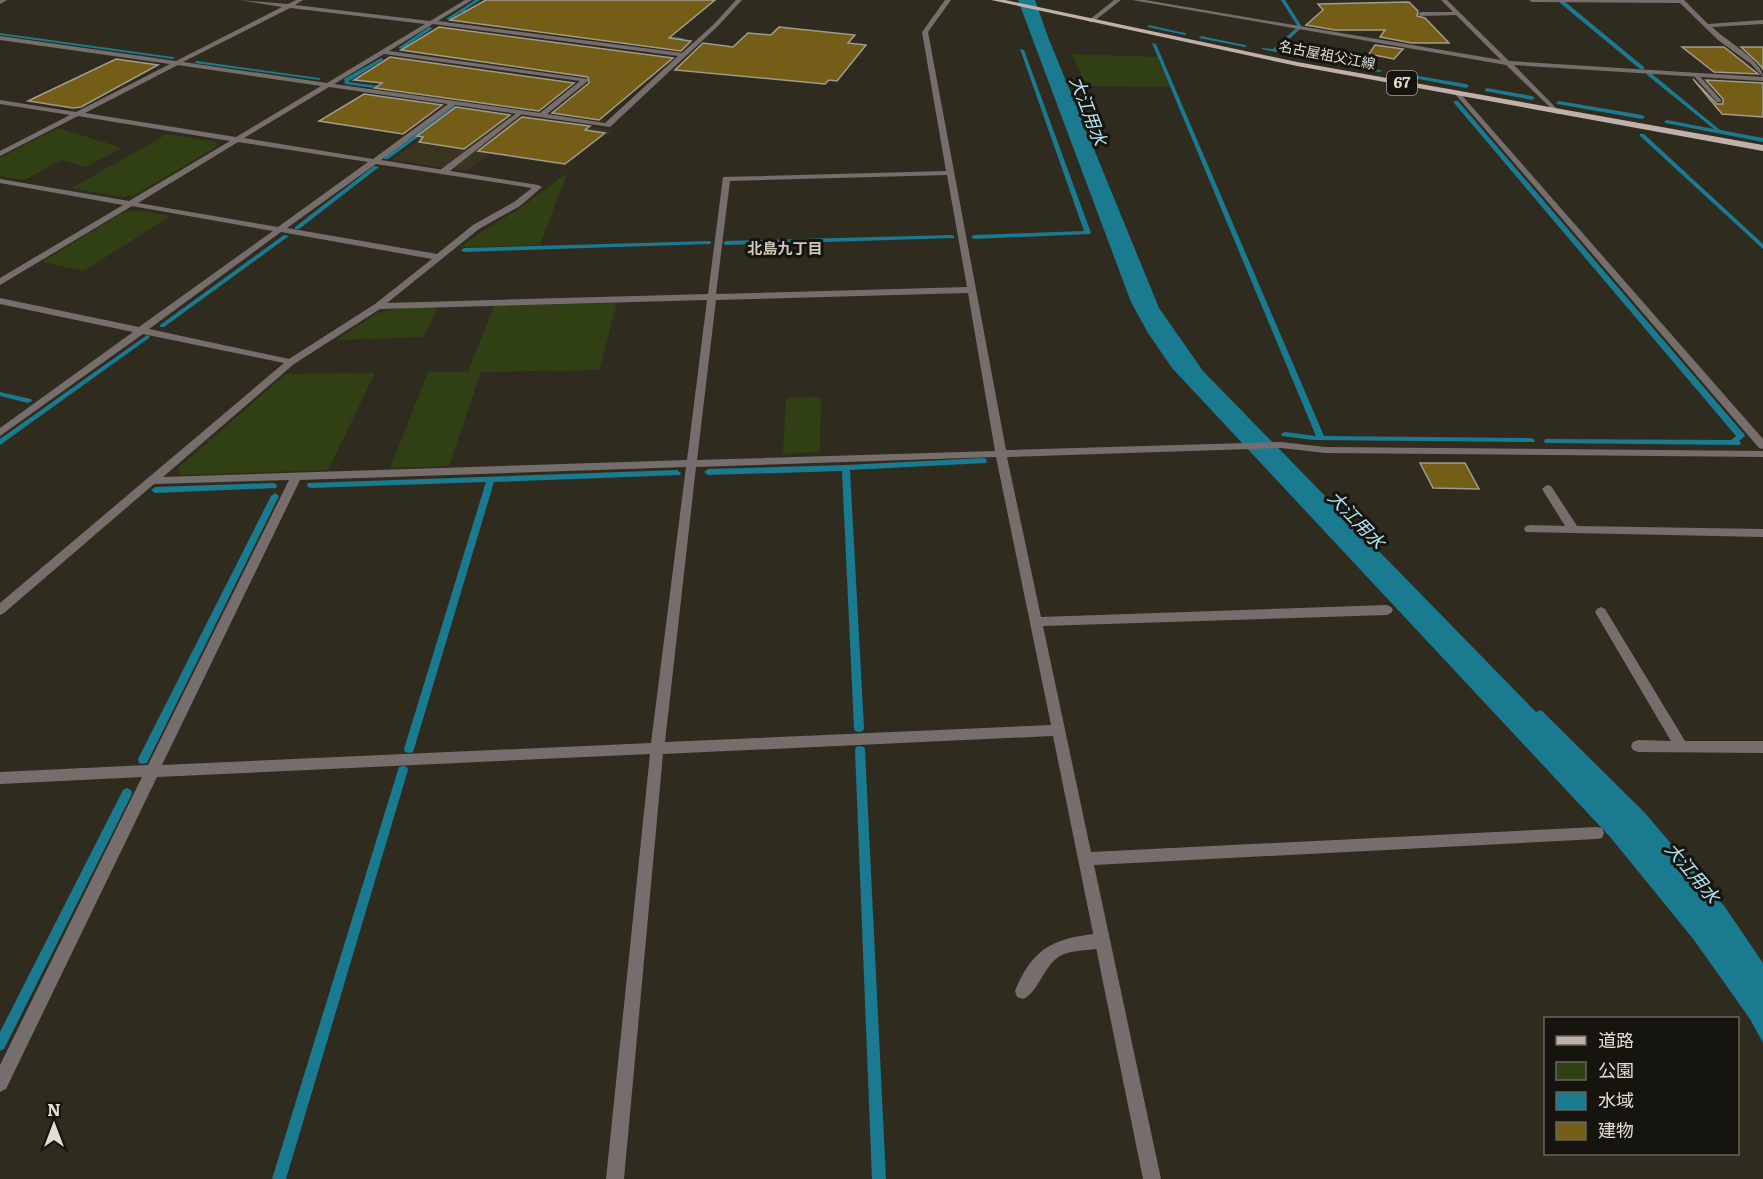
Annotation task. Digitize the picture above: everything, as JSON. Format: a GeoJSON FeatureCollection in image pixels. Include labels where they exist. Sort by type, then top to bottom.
{"type":"FeatureCollection","features":[{"type":"Feature","properties":{"kind":"main road","name":"名古屋祖父江線"},"geometry":{"type":"LineString","coordinates":[[995,0],[1297,64],[1763,148]]}},
{"type":"Feature","properties":{"kind":"street"},"geometry":{"type":"LineString","coordinates":[[0,2],[4,0]]}},
{"type":"Feature","properties":{"kind":"street"},"geometry":{"type":"LineString","coordinates":[[242,0],[684,55]]}},
{"type":"Feature","properties":{"kind":"street"},"geometry":{"type":"LineString","coordinates":[[0,154],[300,0]]}},
{"type":"Feature","properties":{"kind":"street"},"geometry":{"type":"LineString","coordinates":[[0,282],[468,0]]}},
{"type":"Feature","properties":{"kind":"street"},"geometry":{"type":"LineString","coordinates":[[0,38],[608,125],[684,55],[739,0]]}},
{"type":"Feature","properties":{"kind":"street"},"geometry":{"type":"LineString","coordinates":[[948,0],[925,32],[1001,454],[1152,1179]]}},
{"type":"Feature","properties":{"kind":"street"},"geometry":{"type":"LineString","coordinates":[[1090,21],[1118,0]]}},
{"type":"Feature","properties":{"kind":"street"},"geometry":{"type":"LineString","coordinates":[[1138,0],[1506,63],[1763,77]]}},
{"type":"Feature","properties":{"kind":"street"},"geometry":{"type":"LineString","coordinates":[[1444,0],[1557,112]]}},
{"type":"Feature","properties":{"kind":"street"},"geometry":{"type":"LineString","coordinates":[[1532,0],[1681,0],[1707,26],[1753,63],[1763,77]]}},
{"type":"Feature","properties":{"kind":"street"},"geometry":{"type":"LineString","coordinates":[[1421,14],[1458,14]]}},
{"type":"Feature","properties":{"kind":"street"},"geometry":{"type":"LineString","coordinates":[[1707,26],[1763,22]]}},
{"type":"Feature","properties":{"kind":"street"},"geometry":{"type":"LineString","coordinates":[[383,52],[586,80],[541,116]]}},
{"type":"Feature","properties":{"kind":"street"},"geometry":{"type":"LineString","coordinates":[[1753,63],[1763,63]]}},
{"type":"Feature","properties":{"kind":"street"},"geometry":{"type":"LineString","coordinates":[[1695,74],[1719,101]]}},
{"type":"Feature","properties":{"kind":"street"},"geometry":{"type":"LineString","coordinates":[[1457,93],[1763,446]]}},
{"type":"Feature","properties":{"kind":"street"},"geometry":{"type":"LineString","coordinates":[[0,102],[538,187],[437,257],[378,306],[291,362],[152,481],[6,597],[0,610]]}},
{"type":"Feature","properties":{"kind":"street"},"geometry":{"type":"LineString","coordinates":[[0,433],[144,331],[454,103]]}},
{"type":"Feature","properties":{"kind":"street"},"geometry":{"type":"LineString","coordinates":[[443,172],[520,113]]}},
{"type":"Feature","properties":{"kind":"street"},"geometry":{"type":"LineString","coordinates":[[615,1179],[657,748],[726,179],[951,173]]}},
{"type":"Feature","properties":{"kind":"street"},"geometry":{"type":"LineString","coordinates":[[0,181],[437,257]]}},
{"type":"Feature","properties":{"kind":"street"},"geometry":{"type":"LineString","coordinates":[[378,306],[972,290]]}},
{"type":"Feature","properties":{"kind":"street"},"geometry":{"type":"LineString","coordinates":[[0,301],[291,362]]}},
{"type":"Feature","properties":{"kind":"street"},"geometry":{"type":"LineString","coordinates":[[152,481],[1281,445],[1325,450],[1763,454]]}},
{"type":"Feature","properties":{"kind":"street"},"geometry":{"type":"LineString","coordinates":[[0,1083],[296,476]]}},
{"type":"Feature","properties":{"kind":"street"},"geometry":{"type":"LineString","coordinates":[[1547,489],[1574,530]]}},
{"type":"Feature","properties":{"kind":"street"},"geometry":{"type":"LineString","coordinates":[[1530,529],[1763,533]]}},
{"type":"Feature","properties":{"kind":"street"},"geometry":{"type":"LineString","coordinates":[[1036,622],[1387,610]]}},
{"type":"Feature","properties":{"kind":"street"},"geometry":{"type":"LineString","coordinates":[[1601,612],[1681,746]]}},
{"type":"Feature","properties":{"kind":"street"},"geometry":{"type":"LineString","coordinates":[[0,778],[1058,730]]}},
{"type":"Feature","properties":{"kind":"street"},"geometry":{"type":"LineString","coordinates":[[1638,746],[1763,747]]}},
{"type":"Feature","properties":{"kind":"street"},"geometry":{"type":"LineString","coordinates":[[1085,859],[1597,833]]}},
{"type":"Feature","properties":{"kind":"street"},"geometry":{"type":"LineString","coordinates":[[1023,991],[1044,957],[1063,945],[1102,941]]}},
{"type":"Feature","properties":{"kind":"shaded area"},"geometry":{"type":"Polygon","coordinates":[[[461,108],[613,130],[564,166],[489,154],[467,171],[392,160],[461,108]]]}},
{"type":"Feature","properties":{"kind":"green space"},"geometry":{"type":"Polygon","coordinates":[[[1072,54],[1157,57],[1170,87],[1086,86],[1072,54]]]}},
{"type":"Feature","properties":{"kind":"green space"},"geometry":{"type":"Polygon","coordinates":[[[58,128],[122,148],[86,167],[61,160],[24,180],[0,176],[0,158],[58,128]]]}},
{"type":"Feature","properties":{"kind":"green space"},"geometry":{"type":"Polygon","coordinates":[[[167,134],[216,142],[216,147],[135,195],[122,197],[72,188],[167,134]]]}},
{"type":"Feature","properties":{"kind":"green space"},"geometry":{"type":"Polygon","coordinates":[[[567,173],[540,245],[459,247],[523,206],[567,173]]]}},
{"type":"Feature","properties":{"kind":"green space"},"geometry":{"type":"Polygon","coordinates":[[[137,210],[170,216],[84,271],[42,262],[122,213],[137,210]]]}},
{"type":"Feature","properties":{"kind":"green space"},"geometry":{"type":"Polygon","coordinates":[[[617,303],[599,370],[481,372],[449,466],[390,468],[428,372],[468,372],[494,306],[617,303]]]}},
{"type":"Feature","properties":{"kind":"green space"},"geometry":{"type":"Polygon","coordinates":[[[438,307],[423,337],[337,340],[377,313],[401,308],[438,307]]]}},
{"type":"Feature","properties":{"kind":"green space"},"geometry":{"type":"Polygon","coordinates":[[[375,373],[328,470],[180,475],[178,468],[286,374],[375,373]]]}},
{"type":"Feature","properties":{"kind":"green space"},"geometry":{"type":"Polygon","coordinates":[[[821,397],[820,452],[783,454],[786,398],[821,397]]]}},
{"type":"Feature","properties":{"kind":"water","name":"大江用水"},"geometry":{"type":"Polygon","coordinates":[[[1018,0],[1035,0],[1159,308],[1203,371],[1536,712],[1541,710],[1645,813],[1725,907],[1763,963],[1763,1043],[1750,1019],[1694,940],[1611,838],[1172,368],[1148,333],[1131,302],[1018,0]]]}},
{"type":"Feature","properties":{"kind":"building"},"geometry":{"type":"Polygon","coordinates":[[[486,0],[715,0],[669,38],[691,41],[681,51],[450,20],[486,0]]]}},
{"type":"Feature","properties":{"kind":"building"},"geometry":{"type":"Polygon","coordinates":[[[1409,2],[1418,11],[1417,16],[1425,18],[1449,43],[1412,43],[1380,37],[1385,30],[1335,30],[1306,25],[1323,10],[1318,4],[1409,2]]]}},
{"type":"Feature","properties":{"kind":"building"},"geometry":{"type":"Polygon","coordinates":[[[439,27],[673,58],[599,120],[552,113],[589,83],[588,77],[401,50],[439,27]]]}},
{"type":"Feature","properties":{"kind":"building"},"geometry":{"type":"Polygon","coordinates":[[[779,27],[855,35],[848,43],[866,45],[837,81],[829,80],[825,84],[675,70],[703,43],[733,47],[748,33],[771,35],[779,27]]]}},
{"type":"Feature","properties":{"kind":"building"},"geometry":{"type":"Polygon","coordinates":[[[1375,45],[1403,49],[1394,59],[1369,54],[1375,45]]]}},
{"type":"Feature","properties":{"kind":"building"},"geometry":{"type":"Polygon","coordinates":[[[1682,47],[1724,47],[1758,74],[1714,72],[1682,47]]]}},
{"type":"Feature","properties":{"kind":"building"},"geometry":{"type":"Polygon","coordinates":[[[1741,47],[1763,47],[1763,69],[1758,63],[1741,47]]]}},
{"type":"Feature","properties":{"kind":"building"},"geometry":{"type":"Polygon","coordinates":[[[390,57],[574,83],[539,111],[375,88],[382,83],[354,80],[390,57]]]}},
{"type":"Feature","properties":{"kind":"building"},"geometry":{"type":"Polygon","coordinates":[[[116,59],[158,65],[81,107],[73,108],[28,101],[116,59]]]}},
{"type":"Feature","properties":{"kind":"building"},"geometry":{"type":"Polygon","coordinates":[[[1693,79],[1717,104],[1723,104],[1723,99],[1706,80],[1763,83],[1763,117],[1722,114],[1693,79]]]}},
{"type":"Feature","properties":{"kind":"building"},"geometry":{"type":"Polygon","coordinates":[[[364,94],[442,105],[403,134],[319,121],[364,94]]]}},
{"type":"Feature","properties":{"kind":"building"},"geometry":{"type":"Polygon","coordinates":[[[456,107],[510,115],[464,149],[419,142],[423,137],[417,136],[456,107]]]}},
{"type":"Feature","properties":{"kind":"building"},"geometry":{"type":"Polygon","coordinates":[[[522,117],[590,126],[585,130],[605,133],[565,164],[478,151],[522,117]]]}},
{"type":"Feature","properties":{"kind":"building"},"geometry":{"type":"Polygon","coordinates":[[[1420,463],[1465,463],[1479,489],[1433,488],[1420,463]]]}},
{"type":"Feature","properties":{"kind":"waterway"},"geometry":{"type":"LineString","coordinates":[[461,11],[478,0]]}},
{"type":"Feature","properties":{"kind":"waterway"},"geometry":{"type":"LineString","coordinates":[[1283,1],[1300,26]]}},
{"type":"Feature","properties":{"kind":"waterway"},"geometry":{"type":"LineString","coordinates":[[1562,2],[1642,68]]}},
{"type":"Feature","properties":{"kind":"waterway"},"geometry":{"type":"LineString","coordinates":[[448,19],[461,11]]}},
{"type":"Feature","properties":{"kind":"waterway"},"geometry":{"type":"LineString","coordinates":[[461,11],[477,13]]}},
{"type":"Feature","properties":{"kind":"waterway"},"geometry":{"type":"LineString","coordinates":[[1149,26],[1185,34]]}},
{"type":"Feature","properties":{"kind":"waterway"},"geometry":{"type":"LineString","coordinates":[[400,48],[431,28]]}},
{"type":"Feature","properties":{"kind":"waterway"},"geometry":{"type":"LineString","coordinates":[[1263,49],[1274,51],[1298,29]]}},
{"type":"Feature","properties":{"kind":"waterway"},"geometry":{"type":"LineString","coordinates":[[0,34],[173,58]]}},
{"type":"Feature","properties":{"kind":"waterway"},"geometry":{"type":"LineString","coordinates":[[657,36],[682,39]]}},
{"type":"Feature","properties":{"kind":"waterway"},"geometry":{"type":"LineString","coordinates":[[1201,37],[1245,46]]}},
{"type":"Feature","properties":{"kind":"waterway"},"geometry":{"type":"LineString","coordinates":[[1154,44],[1321,438]]}},
{"type":"Feature","properties":{"kind":"waterway"},"geometry":{"type":"LineString","coordinates":[[974,237],[1088,233],[1022,50]]}},
{"type":"Feature","properties":{"kind":"waterway"},"geometry":{"type":"LineString","coordinates":[[1294,55],[1317,59]]}},
{"type":"Feature","properties":{"kind":"waterway"},"geometry":{"type":"LineString","coordinates":[[381,59],[346,80],[347,83],[386,89]]}},
{"type":"Feature","properties":{"kind":"waterway"},"geometry":{"type":"LineString","coordinates":[[197,62],[319,79]]}},
{"type":"Feature","properties":{"kind":"waterway"},"geometry":{"type":"LineString","coordinates":[[1337,63],[1380,71]]}},
{"type":"Feature","properties":{"kind":"waterway"},"geometry":{"type":"LineString","coordinates":[[1400,74],[1466,86]]}},
{"type":"Feature","properties":{"kind":"waterway"},"geometry":{"type":"LineString","coordinates":[[1649,74],[1718,130]]}},
{"type":"Feature","properties":{"kind":"waterway"},"geometry":{"type":"LineString","coordinates":[[1487,90],[1532,98]]}},
{"type":"Feature","properties":{"kind":"waterway"},"geometry":{"type":"LineString","coordinates":[[1456,102],[1741,436],[1735,440],[1737,443],[1548,441]]}},
{"type":"Feature","properties":{"kind":"waterway"},"geometry":{"type":"LineString","coordinates":[[1559,103],[1642,117]]}},
{"type":"Feature","properties":{"kind":"waterway"},"geometry":{"type":"LineString","coordinates":[[386,158],[456,107]]}},
{"type":"Feature","properties":{"kind":"waterway"},"geometry":{"type":"LineString","coordinates":[[1667,122],[1763,140]]}},
{"type":"Feature","properties":{"kind":"waterway"},"geometry":{"type":"LineString","coordinates":[[1642,135],[1763,247]]}},
{"type":"Feature","properties":{"kind":"waterway"},"geometry":{"type":"LineString","coordinates":[[297,228],[376,167]]}},
{"type":"Feature","properties":{"kind":"waterway"},"geometry":{"type":"LineString","coordinates":[[162,326],[286,236]]}},
{"type":"Feature","properties":{"kind":"waterway"},"geometry":{"type":"LineString","coordinates":[[726,243],[952,237]]}},
{"type":"Feature","properties":{"kind":"waterway"},"geometry":{"type":"LineString","coordinates":[[464,250],[709,243]]}},
{"type":"Feature","properties":{"kind":"waterway"},"geometry":{"type":"LineString","coordinates":[[0,443],[147,337]]}},
{"type":"Feature","properties":{"kind":"waterway"},"geometry":{"type":"LineString","coordinates":[[0,394],[28,401]]}},
{"type":"Feature","properties":{"kind":"waterway"},"geometry":{"type":"LineString","coordinates":[[1285,434],[1313,438],[1531,440]]}},
{"type":"Feature","properties":{"kind":"waterway"},"geometry":{"type":"LineString","coordinates":[[846,468],[983,461]]}},
{"type":"Feature","properties":{"kind":"waterway"},"geometry":{"type":"LineString","coordinates":[[708,472],[846,468]]}},
{"type":"Feature","properties":{"kind":"waterway"},"geometry":{"type":"LineString","coordinates":[[846,468],[859,728]]}},
{"type":"Feature","properties":{"kind":"waterway"},"geometry":{"type":"LineString","coordinates":[[491,479],[677,473]]}},
{"type":"Feature","properties":{"kind":"waterway"},"geometry":{"type":"LineString","coordinates":[[311,485],[491,479]]}},
{"type":"Feature","properties":{"kind":"waterway"},"geometry":{"type":"LineString","coordinates":[[409,749],[491,479]]}},
{"type":"Feature","properties":{"kind":"waterway"},"geometry":{"type":"LineString","coordinates":[[155,490],[273,486]]}},
{"type":"Feature","properties":{"kind":"waterway"},"geometry":{"type":"LineString","coordinates":[[143,760],[275,496]]}},
{"type":"Feature","properties":{"kind":"waterway"},"geometry":{"type":"LineString","coordinates":[[860,750],[879,1179]]}},
{"type":"Feature","properties":{"kind":"waterway"},"geometry":{"type":"LineString","coordinates":[[279,1179],[403,770]]}},
{"type":"Feature","properties":{"kind":"waterway"},"geometry":{"type":"LineString","coordinates":[[0,1045],[127,793]]}},
{"type":"Feature","properties":{"kind":"district","name":"北島九丁目"},"geometry":{"type":"Point","coordinates":[785,249]}}]}
